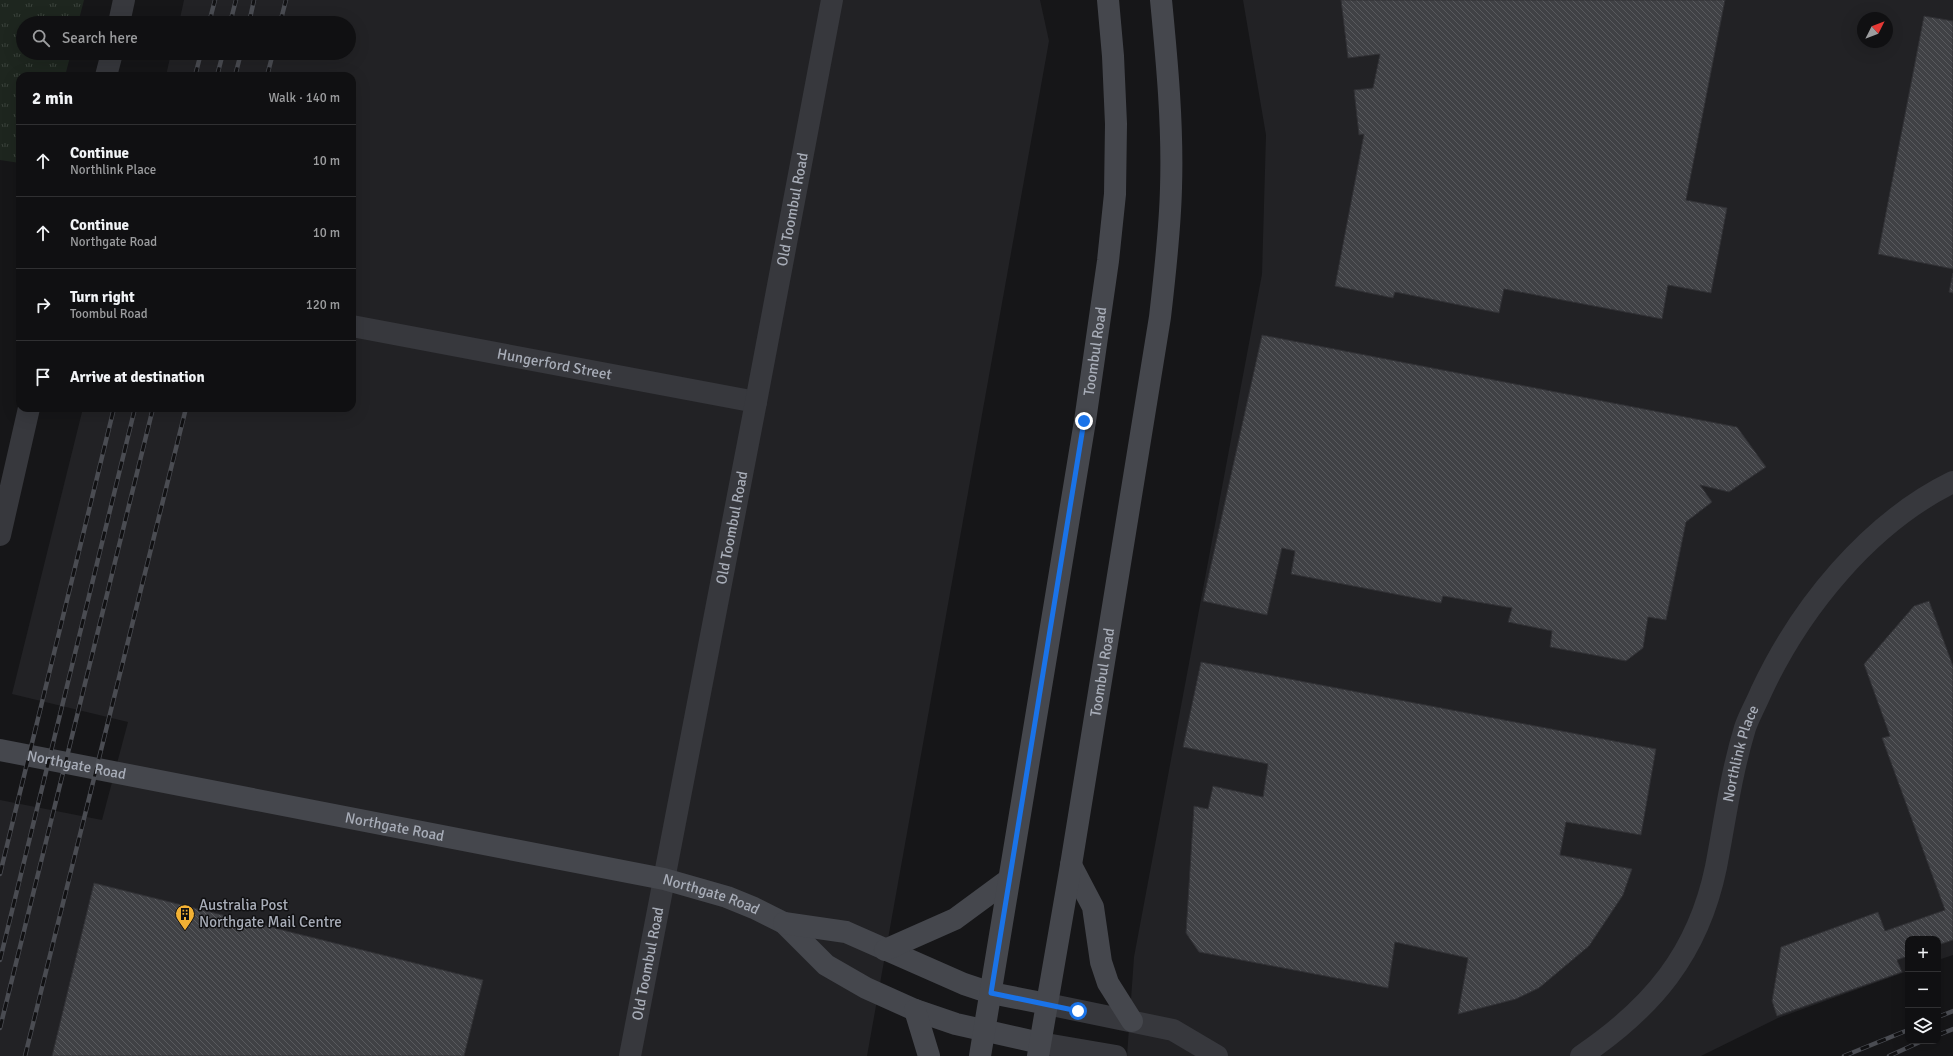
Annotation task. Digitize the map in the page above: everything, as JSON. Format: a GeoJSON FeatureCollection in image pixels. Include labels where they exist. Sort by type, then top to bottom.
{"type":"FeatureCollection","features":[{"type":"Feature","properties":{"kind":"main road","name":"Toombul Road"},"geometry":{"type":"LineString","coordinates":[[980,1056],[1082,437],[1109,254],[1116,194],[1116,124],[1113,56],[1108,0]]}},
{"type":"Feature","properties":{"kind":"main road","name":"Toombul Road"},"geometry":{"type":"LineString","coordinates":[[1039,1050],[1071,865],[1160,317],[1169,238],[1171,186],[1169,115],[1161,0]]}},
{"type":"Feature","properties":{"kind":"main road","name":"Northgate Road"},"geometry":{"type":"LineString","coordinates":[[0,750],[664,879],[728,897],[784,923],[846,932],[964,984],[991,993],[1047,1004]]}},
{"type":"Feature","properties":{"kind":"main road"},"geometry":{"type":"LineString","coordinates":[[1071,865],[1093,907],[1101,962],[1108,983],[1132,1021]]}},
{"type":"Feature","properties":{"kind":"main road"},"geometry":{"type":"LineString","coordinates":[[885,950],[955,919],[1008,880]]}},
{"type":"Feature","properties":{"kind":"main road","name":"Northgate Road"},"geometry":{"type":"LineString","coordinates":[[784,923],[826,965],[866,988],[940,1020],[985,1032],[1039,1050]]}},
{"type":"Feature","properties":{"kind":"main road"},"geometry":{"type":"LineString","coordinates":[[915,1010],[929,1056]]}},
{"type":"Feature","properties":{"kind":"street"},"geometry":{"type":"LineString","coordinates":[[121,16],[124,0]]}},
{"type":"Feature","properties":{"kind":"street","name":"Old Toombul Road"},"geometry":{"type":"LineString","coordinates":[[630,1056],[832,0]]}},
{"type":"Feature","properties":{"kind":"street"},"geometry":{"type":"LineString","coordinates":[[107,72],[110,60]]}},
{"type":"Feature","properties":{"kind":"street","name":"Hungerford Street"},"geometry":{"type":"LineString","coordinates":[[356,327],[756,402]]}},
{"type":"Feature","properties":{"kind":"street"},"geometry":{"type":"LineString","coordinates":[[0,535],[29,412]]}},
{"type":"Feature","properties":{"kind":"street","name":"Northlink Place"},"geometry":{"type":"LineString","coordinates":[[1580,1056],[1612,1035],[1642,1009],[1665,982],[1684,952],[1701,915],[1714,876],[1732,776],[1746,726],[1769,675],[1789,638],[1820,595],[1863,547],[1904,513],[1953,482]]}},
{"type":"Feature","properties":{"kind":"street"},"geometry":{"type":"LineString","coordinates":[[1047,1004],[1173,1030],[1216,1056]]}},
{"type":"Feature","properties":{"kind":"street"},"geometry":{"type":"LineString","coordinates":[[1039,1050],[1116,1056]]}},
{"type":"Feature","properties":{"kind":"shaded area"},"geometry":{"type":"Polygon","coordinates":[[[184,0],[1040,0],[1049,41],[867,1056],[0,1056],[0,800],[102,820],[128,722],[12,694],[82,412],[356,412],[356,72],[167,72],[169,60],[356,60],[356,16],[181,16],[184,0]]]}},
{"type":"Feature","properties":{"kind":"shaded area"},"geometry":{"type":"Polygon","coordinates":[[[1243,0],[1953,0],[1953,955],[1941,959],[1941,936],[1905,936],[1905,972],[1778,1018],[1701,1056],[1127,1056],[1134,957],[1262,274],[1266,135],[1243,0]]]}},
{"type":"Feature","properties":{"kind":"green space"},"geometry":{"type":"Polygon","coordinates":[[[0,0],[84,0],[80,16],[16,16],[16,60],[69,60],[66,72],[16,72],[16,162],[0,160],[0,0]]]}},
{"type":"Feature","properties":{"kind":"building"},"geometry":{"type":"Polygon","coordinates":[[[1341,0],[1725,0],[1686,200],[1727,208],[1711,293],[1668,285],[1662,319],[1504,289],[1499,313],[1395,292],[1393,298],[1335,286],[1364,134],[1359,135],[1354,90],[1373,88],[1380,54],[1348,58],[1341,0]]]}},
{"type":"Feature","properties":{"kind":"building"},"geometry":{"type":"Polygon","coordinates":[[[1924,16],[1953,21],[1953,269],[1878,254],[1924,16]]]}},
{"type":"Feature","properties":{"kind":"building"},"geometry":{"type":"Polygon","coordinates":[[[1953,273],[1953,293],[1949,292],[1953,273]]]}},
{"type":"Feature","properties":{"kind":"building"},"geometry":{"type":"Polygon","coordinates":[[[1262,335],[1737,427],[1766,467],[1729,492],[1700,485],[1712,502],[1686,522],[1666,620],[1648,617],[1643,648],[1626,661],[1550,647],[1552,631],[1508,622],[1512,608],[1443,596],[1441,603],[1291,574],[1295,551],[1282,548],[1267,615],[1203,601],[1262,335]]]}},
{"type":"Feature","properties":{"kind":"building"},"geometry":{"type":"Polygon","coordinates":[[[1929,601],[1953,666],[1953,940],[1941,944],[1941,936],[1905,936],[1905,957],[1897,960],[1902,972],[1777,1016],[1772,1001],[1781,947],[1878,912],[1885,931],[1945,910],[1882,738],[1890,736],[1864,664],[1914,606],[1929,601]]]}},
{"type":"Feature","properties":{"kind":"building"},"geometry":{"type":"Polygon","coordinates":[[[1201,662],[1656,749],[1641,835],[1566,822],[1560,855],[1632,869],[1623,895],[1589,946],[1539,988],[1516,999],[1458,1014],[1468,958],[1395,942],[1388,988],[1199,952],[1186,933],[1194,806],[1208,809],[1213,786],[1263,797],[1268,764],[1183,747],[1201,662]]]}},
{"type":"Feature","properties":{"kind":"building","name":"Australia Post Northgate Mail Centre"},"geometry":{"type":"Polygon","coordinates":[[[94,883],[483,980],[464,1056],[52,1056],[94,883]]]}},
{"type":"Feature","properties":{"kind":"railway"},"geometry":{"type":"LineString","coordinates":[[211,16],[215,0]]}},
{"type":"Feature","properties":{"kind":"railway"},"geometry":{"type":"LineString","coordinates":[[232,16],[236,0]]}},
{"type":"Feature","properties":{"kind":"railway"},"geometry":{"type":"LineString","coordinates":[[251,16],[254,0]]}},
{"type":"Feature","properties":{"kind":"railway"},"geometry":{"type":"LineString","coordinates":[[282,16],[286,0]]}},
{"type":"Feature","properties":{"kind":"railway"},"geometry":{"type":"LineString","coordinates":[[196,72],[199,60]]}},
{"type":"Feature","properties":{"kind":"railway"},"geometry":{"type":"LineString","coordinates":[[218,72],[221,60]]}},
{"type":"Feature","properties":{"kind":"railway"},"geometry":{"type":"LineString","coordinates":[[236,72],[239,60]]}},
{"type":"Feature","properties":{"kind":"railway"},"geometry":{"type":"LineString","coordinates":[[268,72],[271,60]]}},
{"type":"Feature","properties":{"kind":"railway"},"geometry":{"type":"LineString","coordinates":[[0,874],[113,412]]}},
{"type":"Feature","properties":{"kind":"railway"},"geometry":{"type":"LineString","coordinates":[[0,960],[134,412]]}},
{"type":"Feature","properties":{"kind":"railway"},"geometry":{"type":"LineString","coordinates":[[0,1028],[152,412]]}},
{"type":"Feature","properties":{"kind":"railway"},"geometry":{"type":"LineString","coordinates":[[25,1056],[185,412]]}},
{"type":"Feature","properties":{"kind":"railway"},"geometry":{"type":"LineString","coordinates":[[1941,1016],[1953,1011]]}},
{"type":"Feature","properties":{"kind":"railway"},"geometry":{"type":"LineString","coordinates":[[1941,1034],[1953,1029]]}},
{"type":"Feature","properties":{"kind":"railway"},"geometry":{"type":"LineString","coordinates":[[1844,1056],[1905,1031]]}},
{"type":"Feature","properties":{"kind":"railway"},"geometry":{"type":"LineString","coordinates":[[1889,1056],[1915,1044]]}},
{"type":"Feature","properties":{"kind":"place","name":"Australia Post Northgate Mail Centre"},"geometry":{"type":"Point","coordinates":[185,931]}},
{"type":"Feature","properties":{"kind":"route"},"geometry":{"type":"LineString","coordinates":[[1078,1011],[991,993],[1084,421]]}}]}
